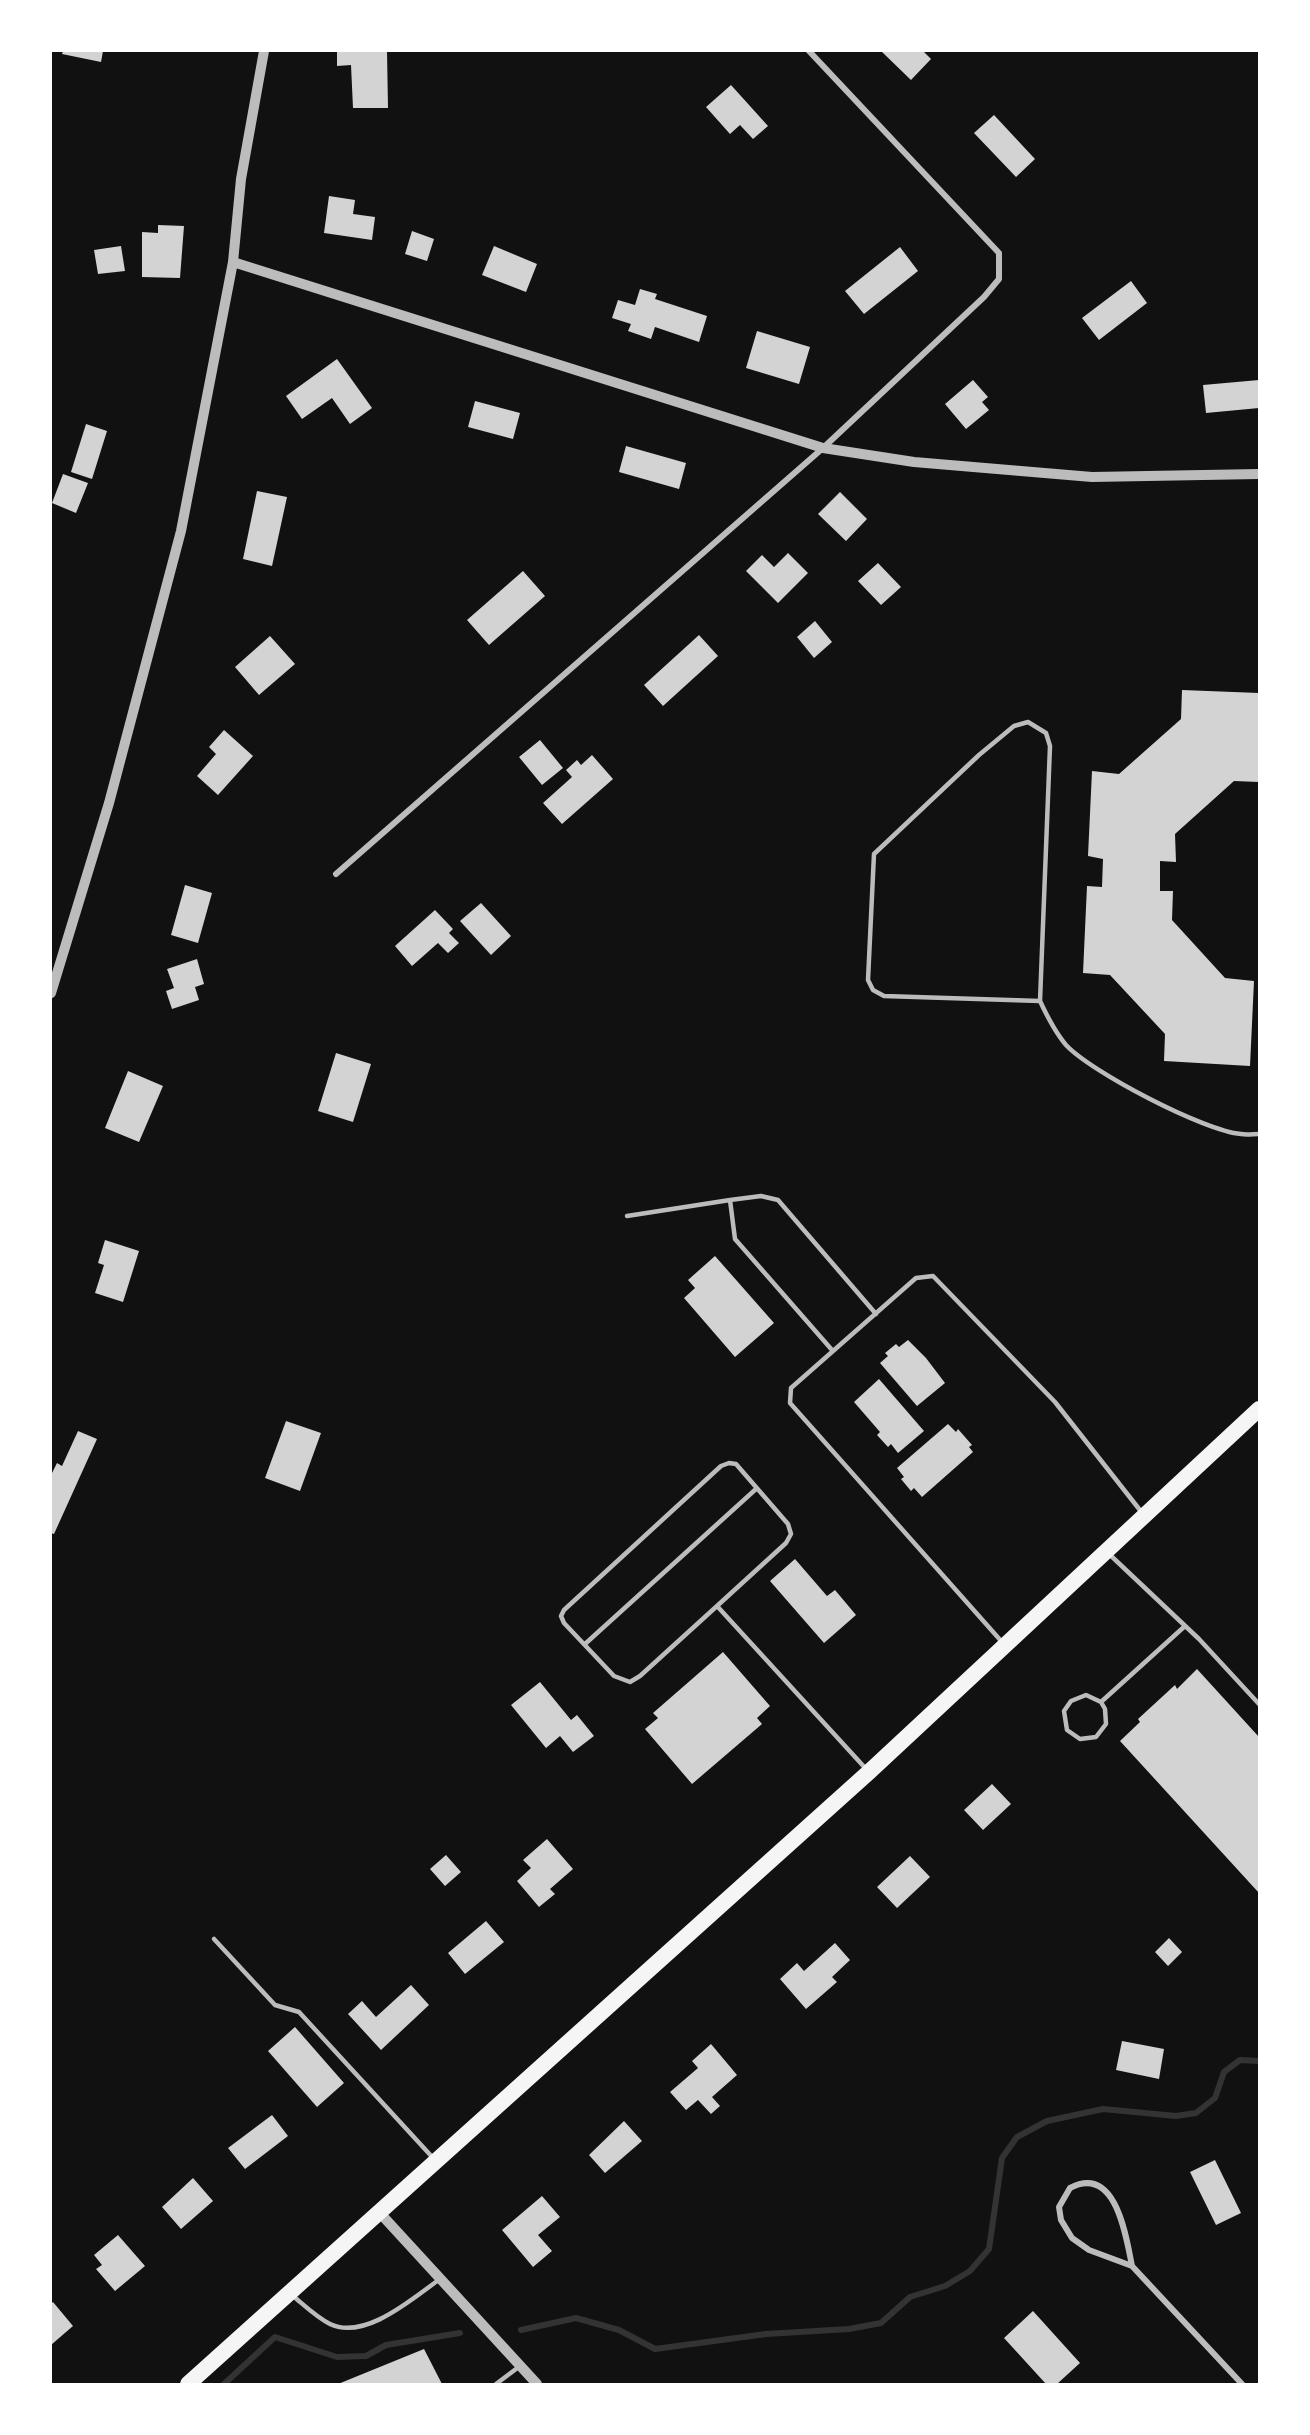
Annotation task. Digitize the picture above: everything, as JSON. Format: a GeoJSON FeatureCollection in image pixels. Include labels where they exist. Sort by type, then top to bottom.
{"type":"FeatureCollection","features":[{"type":"Feature","properties":{"kind":"highway"},"geometry":{"type":"LineString","coordinates":[[188,2384],[869,1772],[1259,1408]]}},
{"type":"Feature","properties":{"kind":"street"},"geometry":{"type":"LineString","coordinates":[[51,993],[110,804],[181,531],[233,262],[241,179],[264,51]]}},
{"type":"Feature","properties":{"kind":"street"},"geometry":{"type":"LineString","coordinates":[[336,874],[823,448],[984,297],[999,279],[999,254],[809,51]]}},
{"type":"Feature","properties":{"kind":"street"},"geometry":{"type":"LineString","coordinates":[[233,262],[823,448],[938,465],[1092,477],[1259,474]]}},
{"type":"Feature","properties":{"kind":"street"},"geometry":{"type":"LineString","coordinates":[[1132,2266],[1124,2231],[1110,2195],[1100,2185],[1091,2183],[1070,2188],[1059,2207],[1061,2220],[1072,2238],[1089,2250],[1132,2266],[1242,2384]]}},
{"type":"Feature","properties":{"kind":"street"},"geometry":{"type":"LineString","coordinates":[[379,2212],[537,2384]]}},
{"type":"Feature","properties":{"kind":"lane"},"geometry":{"type":"LineString","coordinates":[[1040,1001],[884,996],[873,990],[868,980],[874,854],[979,755],[1014,726],[1028,722],[1046,733],[1050,747],[1040,1001],[1066,1045],[1089,1064],[1150,1099],[1216,1128],[1240,1134],[1259,1134]]}},
{"type":"Feature","properties":{"kind":"lane"},"geometry":{"type":"LineString","coordinates":[[627,1216],[761,1196],[778,1200],[876,1314]]}},
{"type":"Feature","properties":{"kind":"lane"},"geometry":{"type":"LineString","coordinates":[[730,1200],[735,1239],[832,1350]]}},
{"type":"Feature","properties":{"kind":"lane"},"geometry":{"type":"LineString","coordinates":[[1005,1646],[790,1403],[791,1388],[916,1278],[927,1275],[939,1279],[1055,1402],[1128,1498],[1145,1516]]}},
{"type":"Feature","properties":{"kind":"lane"},"geometry":{"type":"LineString","coordinates":[[733,1463],[748,1476],[756,1489],[788,1524],[791,1534],[786,1543],[717,1606],[640,1676],[630,1682],[614,1676],[564,1623],[562,1612],[721,1466],[733,1463]]}},
{"type":"Feature","properties":{"kind":"lane"},"geometry":{"type":"LineString","coordinates":[[585,1644],[756,1489]]}},
{"type":"Feature","properties":{"kind":"lane"},"geometry":{"type":"LineString","coordinates":[[1106,1551],[1185,1626],[1259,1704]]}},
{"type":"Feature","properties":{"kind":"lane"},"geometry":{"type":"LineString","coordinates":[[717,1606],[869,1772]]}},
{"type":"Feature","properties":{"kind":"lane"},"geometry":{"type":"LineString","coordinates":[[1101,1702],[1185,1626]]}},
{"type":"Feature","properties":{"kind":"lane"},"geometry":{"type":"LineString","coordinates":[[1086,1695],[1101,1702],[1105,1709],[1106,1724],[1096,1737],[1080,1739],[1067,1730],[1064,1711],[1071,1701],[1086,1695]]}},
{"type":"Feature","properties":{"kind":"lane"},"geometry":{"type":"LineString","coordinates":[[214,1939],[275,2006],[299,2012],[435,2161]]}},
{"type":"Feature","properties":{"kind":"lane"},"geometry":{"type":"LineString","coordinates":[[289,2293],[330,2324],[357,2328],[399,2308],[440,2279]]}},
{"type":"Feature","properties":{"kind":"lane"},"geometry":{"type":"LineString","coordinates":[[496,2384],[520,2366]]}},
{"type":"Feature","properties":{"kind":"building"},"geometry":{"type":"Polygon","coordinates":[[[63,51],[103,51],[101,62],[62,54],[63,51]]]}},
{"type":"Feature","properties":{"kind":"building"},"geometry":{"type":"Polygon","coordinates":[[[337,51],[387,51],[388,108],[353,108],[351,65],[337,66],[337,51]]]}},
{"type":"Feature","properties":{"kind":"building"},"geometry":{"type":"Polygon","coordinates":[[[881,51],[923,51],[931,59],[911,80],[881,51]]]}},
{"type":"Feature","properties":{"kind":"building"},"geometry":{"type":"Polygon","coordinates":[[[731,85],[768,126],[753,139],[740,125],[730,134],[706,107],[731,85]]]}},
{"type":"Feature","properties":{"kind":"building"},"geometry":{"type":"Polygon","coordinates":[[[994,115],[1035,159],[1016,177],[974,133],[994,115]]]}},
{"type":"Feature","properties":{"kind":"building"},"geometry":{"type":"Polygon","coordinates":[[[329,196],[355,200],[353,214],[375,217],[372,240],[324,233],[329,196]]]}},
{"type":"Feature","properties":{"kind":"building"},"geometry":{"type":"Polygon","coordinates":[[[158,225],[184,226],[180,278],[142,277],[142,232],[158,233],[158,225]]]}},
{"type":"Feature","properties":{"kind":"building"},"geometry":{"type":"Polygon","coordinates":[[[412,231],[434,239],[427,261],[405,254],[412,231]]]}},
{"type":"Feature","properties":{"kind":"building"},"geometry":{"type":"Polygon","coordinates":[[[121,246],[125,271],[98,274],[94,250],[121,246]]]}},
{"type":"Feature","properties":{"kind":"building"},"geometry":{"type":"Polygon","coordinates":[[[494,246],[537,264],[526,292],[482,275],[494,246]]]}},
{"type":"Feature","properties":{"kind":"building"},"geometry":{"type":"Polygon","coordinates":[[[900,247],[918,271],[864,314],[845,291],[900,247]]]}},
{"type":"Feature","properties":{"kind":"building"},"geometry":{"type":"Polygon","coordinates":[[[1131,281],[1147,303],[1099,340],[1082,318],[1131,281]]]}},
{"type":"Feature","properties":{"kind":"building"},"geometry":{"type":"Polygon","coordinates":[[[640,289],[657,294],[655,299],[707,316],[699,342],[655,327],[651,339],[628,331],[631,324],[612,318],[618,300],[635,305],[640,289]]]}},
{"type":"Feature","properties":{"kind":"building"},"geometry":{"type":"Polygon","coordinates":[[[757,331],[810,347],[799,384],[746,368],[757,331]]]}},
{"type":"Feature","properties":{"kind":"building"},"geometry":{"type":"Polygon","coordinates":[[[337,359],[372,408],[350,424],[332,398],[302,419],[286,396],[337,359]]]}},
{"type":"Feature","properties":{"kind":"building"},"geometry":{"type":"Polygon","coordinates":[[[973,380],[988,397],[982,402],[989,410],[966,429],[945,404],[973,380]]]}},
{"type":"Feature","properties":{"kind":"building"},"geometry":{"type":"Polygon","coordinates":[[[1259,380],[1259,408],[1206,413],[1203,385],[1259,380]]]}},
{"type":"Feature","properties":{"kind":"building"},"geometry":{"type":"Polygon","coordinates":[[[475,401],[520,413],[513,439],[468,427],[475,401]]]}},
{"type":"Feature","properties":{"kind":"building"},"geometry":{"type":"Polygon","coordinates":[[[86,424],[107,431],[92,479],[71,472],[86,424]]]}},
{"type":"Feature","properties":{"kind":"building"},"geometry":{"type":"Polygon","coordinates":[[[626,446],[686,463],[679,489],[619,472],[626,446]]]}},
{"type":"Feature","properties":{"kind":"building"},"geometry":{"type":"Polygon","coordinates":[[[63,474],[88,483],[76,513],[52,503],[63,474]]]}},
{"type":"Feature","properties":{"kind":"building"},"geometry":{"type":"Polygon","coordinates":[[[257,491],[287,497],[272,566],[243,559],[257,491]]]}},
{"type":"Feature","properties":{"kind":"building"},"geometry":{"type":"Polygon","coordinates":[[[840,492],[867,519],[846,541],[818,514],[840,492]]]}},
{"type":"Feature","properties":{"kind":"building"},"geometry":{"type":"Polygon","coordinates":[[[788,553],[808,573],[778,603],[746,571],[762,555],[774,567],[788,553]]]}},
{"type":"Feature","properties":{"kind":"building"},"geometry":{"type":"Polygon","coordinates":[[[878,563],[901,587],[881,605],[858,581],[878,563]]]}},
{"type":"Feature","properties":{"kind":"building"},"geometry":{"type":"Polygon","coordinates":[[[523,571],[545,596],[489,645],[467,620],[523,571]]]}},
{"type":"Feature","properties":{"kind":"building"},"geometry":{"type":"Polygon","coordinates":[[[815,621],[832,642],[814,658],[797,637],[815,621]]]}},
{"type":"Feature","properties":{"kind":"building"},"geometry":{"type":"Polygon","coordinates":[[[699,635],[718,656],[663,706],[644,685],[699,635]]]}},
{"type":"Feature","properties":{"kind":"building"},"geometry":{"type":"Polygon","coordinates":[[[270,636],[295,664],[259,695],[235,667],[270,636]]]}},
{"type":"Feature","properties":{"kind":"building"},"geometry":{"type":"Polygon","coordinates":[[[1182,690],[1259,693],[1259,782],[1234,781],[1175,834],[1176,862],[1160,861],[1160,891],[1173,891],[1172,920],[1225,978],[1254,981],[1250,1066],[1164,1061],[1165,1034],[1110,975],[1083,973],[1087,886],[1102,887],[1103,859],[1088,856],[1092,771],[1119,774],[1181,719],[1182,690]]]}},
{"type":"Feature","properties":{"kind":"building"},"geometry":{"type":"Polygon","coordinates":[[[224,730],[253,756],[218,795],[197,776],[216,754],[209,747],[224,730]]]}},
{"type":"Feature","properties":{"kind":"building"},"geometry":{"type":"Polygon","coordinates":[[[540,740],[563,768],[542,785],[519,757],[540,740]]]}},
{"type":"Feature","properties":{"kind":"building"},"geometry":{"type":"Polygon","coordinates":[[[592,755],[613,779],[562,824],[543,803],[572,777],[566,770],[577,760],[581,765],[592,755]]]}},
{"type":"Feature","properties":{"kind":"building"},"geometry":{"type":"Polygon","coordinates":[[[185,885],[212,893],[198,943],[171,935],[185,885]]]}},
{"type":"Feature","properties":{"kind":"building"},"geometry":{"type":"Polygon","coordinates":[[[481,903],[511,936],[491,955],[460,921],[481,903]]]}},
{"type":"Feature","properties":{"kind":"building"},"geometry":{"type":"Polygon","coordinates":[[[435,910],[453,929],[449,933],[459,943],[448,953],[438,943],[412,966],[395,946],[435,910]]]}},
{"type":"Feature","properties":{"kind":"building"},"geometry":{"type":"Polygon","coordinates":[[[197,959],[204,984],[195,987],[199,1000],[172,1009],[166,991],[174,988],[167,969],[197,959]]]}},
{"type":"Feature","properties":{"kind":"building"},"geometry":{"type":"Polygon","coordinates":[[[336,1053],[371,1064],[353,1122],[318,1111],[336,1053]]]}},
{"type":"Feature","properties":{"kind":"building"},"geometry":{"type":"Polygon","coordinates":[[[128,1071],[163,1086],[139,1142],[105,1128],[128,1071]]]}},
{"type":"Feature","properties":{"kind":"building"},"geometry":{"type":"Polygon","coordinates":[[[105,1240],[139,1251],[123,1302],[95,1293],[104,1265],[98,1263],[105,1240]]]}},
{"type":"Feature","properties":{"kind":"building"},"geometry":{"type":"Polygon","coordinates":[[[715,1256],[774,1323],[735,1357],[684,1298],[695,1288],[688,1280],[715,1256]]]}},
{"type":"Feature","properties":{"kind":"building"},"geometry":{"type":"Polygon","coordinates":[[[908,1340],[926,1358],[945,1383],[917,1406],[880,1363],[888,1356],[885,1353],[896,1344],[899,1347],[908,1340]]]}},
{"type":"Feature","properties":{"kind":"building"},"geometry":{"type":"Polygon","coordinates":[[[879,1379],[924,1431],[898,1453],[891,1444],[888,1447],[877,1435],[880,1432],[854,1402],[879,1379]]]}},
{"type":"Feature","properties":{"kind":"building"},"geometry":{"type":"Polygon","coordinates":[[[286,1421],[321,1433],[300,1491],[265,1478],[286,1421]]]}},
{"type":"Feature","properties":{"kind":"building"},"geometry":{"type":"Polygon","coordinates":[[[948,1424],[956,1432],[958,1429],[972,1445],[969,1447],[973,1452],[922,1497],[914,1488],[911,1491],[901,1479],[904,1477],[897,1468],[948,1424]]]}},
{"type":"Feature","properties":{"kind":"building"},"geometry":{"type":"Polygon","coordinates":[[[78,1431],[97,1439],[54,1534],[51,1533],[51,1475],[57,1463],[62,1466],[78,1431]]]}},
{"type":"Feature","properties":{"kind":"building"},"geometry":{"type":"Polygon","coordinates":[[[795,1559],[827,1596],[835,1590],[856,1615],[824,1643],[770,1581],[795,1559]]]}},
{"type":"Feature","properties":{"kind":"building"},"geometry":{"type":"Polygon","coordinates":[[[723,1652],[770,1706],[757,1718],[762,1724],[692,1784],[645,1729],[658,1718],[653,1713],[723,1652]]]}},
{"type":"Feature","properties":{"kind":"building"},"geometry":{"type":"Polygon","coordinates":[[[1197,1669],[1259,1737],[1259,1893],[1120,1741],[1140,1722],[1138,1719],[1175,1685],[1177,1689],[1197,1669]]]}},
{"type":"Feature","properties":{"kind":"building"},"geometry":{"type":"Polygon","coordinates":[[[540,1682],[571,1720],[577,1715],[594,1736],[573,1752],[560,1736],[546,1748],[511,1705],[540,1682]]]}},
{"type":"Feature","properties":{"kind":"building"},"geometry":{"type":"Polygon","coordinates":[[[992,1784],[1011,1804],[983,1830],[964,1810],[992,1784]]]}},
{"type":"Feature","properties":{"kind":"building"},"geometry":{"type":"Polygon","coordinates":[[[547,1839],[573,1869],[550,1889],[555,1894],[539,1907],[517,1881],[531,1868],[523,1860],[547,1839]]]}},
{"type":"Feature","properties":{"kind":"building"},"geometry":{"type":"Polygon","coordinates":[[[446,1855],[461,1872],[445,1886],[430,1869],[446,1855]]]}},
{"type":"Feature","properties":{"kind":"building"},"geometry":{"type":"Polygon","coordinates":[[[910,1856],[930,1877],[897,1908],[877,1887],[910,1856]]]}},
{"type":"Feature","properties":{"kind":"building"},"geometry":{"type":"Polygon","coordinates":[[[486,1921],[504,1942],[465,1974],[448,1953],[486,1921]]]}},
{"type":"Feature","properties":{"kind":"building"},"geometry":{"type":"Polygon","coordinates":[[[1169,1938],[1182,1952],[1168,1966],[1155,1952],[1169,1938]]]}},
{"type":"Feature","properties":{"kind":"building"},"geometry":{"type":"Polygon","coordinates":[[[835,1943],[850,1960],[832,1977],[837,1982],[806,2009],[780,1979],[797,1963],[804,1971],[835,1943]]]}},
{"type":"Feature","properties":{"kind":"building"},"geometry":{"type":"Polygon","coordinates":[[[411,1985],[429,2005],[381,2050],[348,2014],[362,2001],[376,2017],[411,1985]]]}},
{"type":"Feature","properties":{"kind":"building"},"geometry":{"type":"Polygon","coordinates":[[[295,2027],[344,2083],[317,2107],[268,2051],[295,2027]]]}},
{"type":"Feature","properties":{"kind":"building"},"geometry":{"type":"Polygon","coordinates":[[[1122,2041],[1164,2049],[1159,2079],[1116,2070],[1122,2041]]]}},
{"type":"Feature","properties":{"kind":"building"},"geometry":{"type":"Polygon","coordinates":[[[711,2044],[737,2075],[712,2097],[720,2106],[711,2114],[698,2100],[686,2110],[670,2092],[698,2068],[692,2061],[711,2044]]]}},
{"type":"Feature","properties":{"kind":"building"},"geometry":{"type":"Polygon","coordinates":[[[272,2115],[288,2136],[245,2169],[228,2148],[272,2115]]]}},
{"type":"Feature","properties":{"kind":"building"},"geometry":{"type":"Polygon","coordinates":[[[624,2121],[642,2141],[605,2173],[589,2155],[624,2121]]]}},
{"type":"Feature","properties":{"kind":"building"},"geometry":{"type":"Polygon","coordinates":[[[1215,2160],[1241,2213],[1216,2225],[1190,2172],[1215,2160]]]}},
{"type":"Feature","properties":{"kind":"building"},"geometry":{"type":"Polygon","coordinates":[[[193,2178],[213,2201],[181,2229],[162,2207],[193,2178]]]}},
{"type":"Feature","properties":{"kind":"building"},"geometry":{"type":"Polygon","coordinates":[[[542,2196],[560,2217],[538,2235],[552,2251],[533,2267],[502,2230],[542,2196]]]}},
{"type":"Feature","properties":{"kind":"building"},"geometry":{"type":"Polygon","coordinates":[[[118,2235],[145,2266],[115,2291],[96,2269],[102,2265],[94,2255],[118,2235]]]}},
{"type":"Feature","properties":{"kind":"building"},"geometry":{"type":"Polygon","coordinates":[[[53,2302],[73,2326],[51,2345],[51,2304],[53,2302]]]}},
{"type":"Feature","properties":{"kind":"building"},"geometry":{"type":"Polygon","coordinates":[[[1033,2311],[1080,2363],[1057,2384],[1046,2384],[1004,2338],[1033,2311]]]}},
{"type":"Feature","properties":{"kind":"building"},"geometry":{"type":"Polygon","coordinates":[[[424,2349],[442,2384],[338,2384],[424,2349]]]}},
{"type":"Feature","properties":{"kind":"waterway"},"geometry":{"type":"LineString","coordinates":[[521,2330],[576,2318],[619,2330],[655,2349],[766,2334],[849,2329],[881,2323],[910,2297],[945,2286],[970,2271],[989,2249],[1002,2158],[1017,2137],[1047,2121],[1103,2109],[1176,2116],[1196,2113],[1215,2098],[1224,2072],[1240,2060],[1259,2061]]}},
{"type":"Feature","properties":{"kind":"waterway"},"geometry":{"type":"LineString","coordinates":[[224,2384],[275,2337],[337,2357],[366,2356],[386,2345],[460,2333]]}}]}
